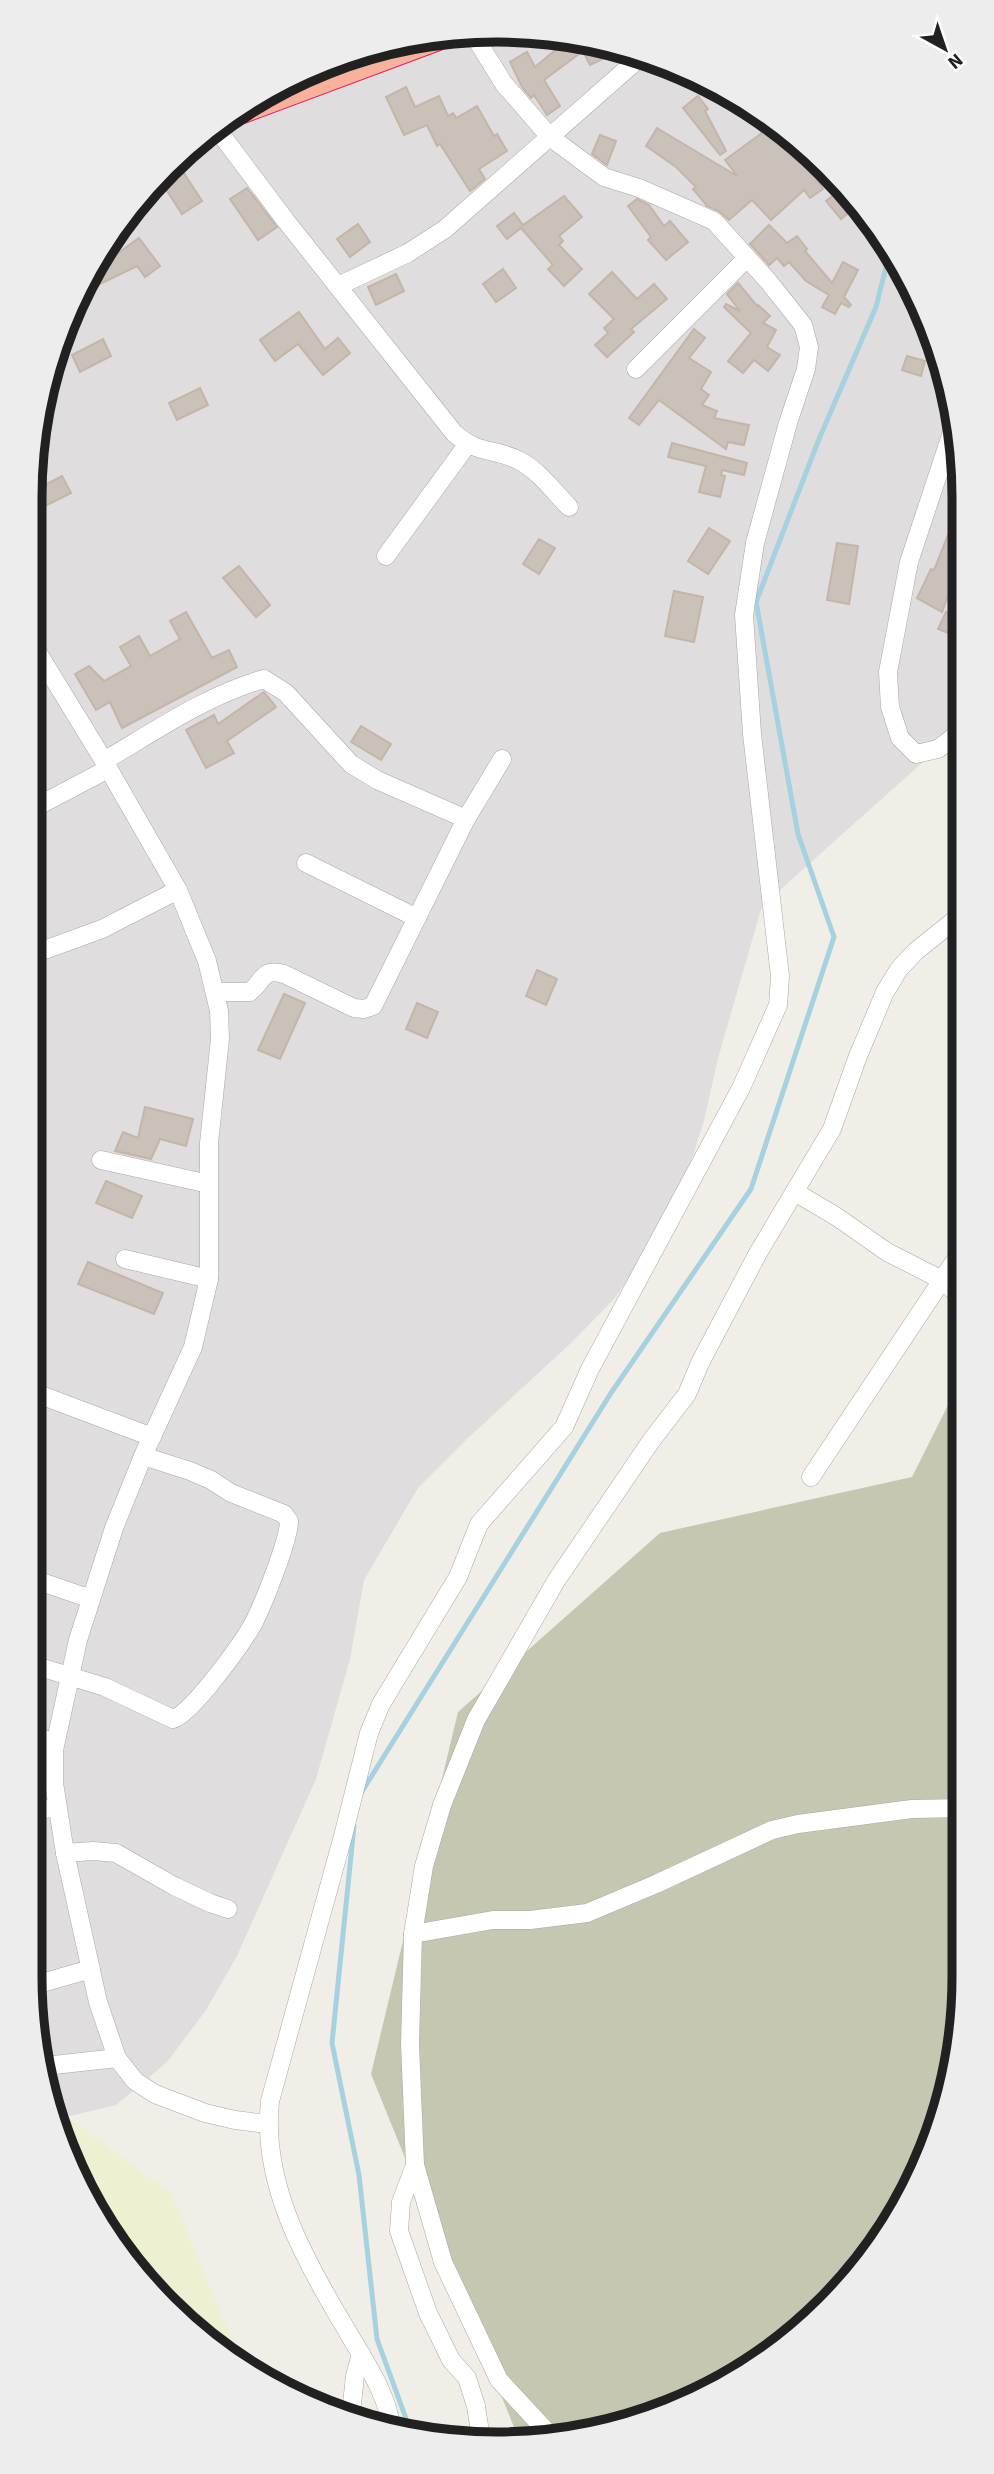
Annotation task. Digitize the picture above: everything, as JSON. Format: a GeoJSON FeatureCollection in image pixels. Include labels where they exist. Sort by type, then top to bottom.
{"type":"FeatureCollection","features":[{"type":"Feature","properties":{"kind":"highway"},"geometry":{"type":"LineString","coordinates":[[312,82],[366,62]]}},
{"type":"Feature","properties":{"kind":"street"},"geometry":{"type":"LineString","coordinates":[[391,2419],[382,2389],[309,2265],[283,2203],[273,2166],[267,2124],[275,2074],[344,1836],[369,1733],[381,1704],[458,1577],[479,1524],[564,1427],[595,1358],[741,1088],[778,1005],[779,976],[752,734],[744,615],[755,543],[806,369],[809,347],[803,325],[714,221],[639,188],[604,177],[550,137],[504,84],[478,43]]}},
{"type":"Feature","properties":{"kind":"street"},"geometry":{"type":"LineString","coordinates":[[338,286],[408,253],[445,229],[633,63]]}},
{"type":"Feature","properties":{"kind":"street"},"geometry":{"type":"LineString","coordinates":[[222,134],[454,433],[467,445],[518,460],[532,469],[569,507]]}},
{"type":"Feature","properties":{"kind":"street"},"geometry":{"type":"LineString","coordinates":[[636,369],[747,258]]}},
{"type":"Feature","properties":{"kind":"street"},"geometry":{"type":"LineString","coordinates":[[949,443],[909,562],[888,672],[890,707],[900,738],[916,754],[938,749],[952,738]]}},
{"type":"Feature","properties":{"kind":"street"},"geometry":{"type":"LineString","coordinates":[[386,556],[467,445]]}},
{"type":"Feature","properties":{"kind":"street"},"geometry":{"type":"LineString","coordinates":[[42,660],[178,890],[207,961],[219,1011],[220,1039],[209,1143],[209,1279],[193,1347],[143,1456],[114,1528],[91,1599],[55,1741],[54,1783],[57,1807],[98,2002],[117,2058],[135,2081],[155,2094],[205,2113],[267,2124]]}},
{"type":"Feature","properties":{"kind":"street"},"geometry":{"type":"LineString","coordinates":[[42,803],[166,725],[232,690],[264,678],[286,693],[351,764],[377,780],[466,818]]}},
{"type":"Feature","properties":{"kind":"street"},"geometry":{"type":"LineString","coordinates":[[215,992],[250,992],[272,971],[284,974],[354,1008],[365,1009],[373,1006],[466,818],[502,759]]}},
{"type":"Feature","properties":{"kind":"street"},"geometry":{"type":"LineString","coordinates":[[306,863],[417,918]]}},
{"type":"Feature","properties":{"kind":"street"},"geometry":{"type":"LineString","coordinates":[[47,949],[102,929],[178,890]]}},
{"type":"Feature","properties":{"kind":"street"},"geometry":{"type":"LineString","coordinates":[[545,2429],[499,2380],[443,2262],[415,2165],[410,2043],[413,1934],[424,1866],[442,1805],[476,1720],[556,1581],[651,1441],[687,1394],[700,1363],[758,1253],[832,1129],[885,992],[916,951],[952,922]]}},
{"type":"Feature","properties":{"kind":"street"},"geometry":{"type":"LineString","coordinates":[[101,1160],[209,1184]]}},
{"type":"Feature","properties":{"kind":"street"},"geometry":{"type":"LineString","coordinates":[[794,1192],[837,1217],[887,1252],[942,1280],[952,1289]]}},
{"type":"Feature","properties":{"kind":"street"},"geometry":{"type":"LineString","coordinates":[[125,1259],[209,1279]]}},
{"type":"Feature","properties":{"kind":"street"},"geometry":{"type":"LineString","coordinates":[[811,1476],[952,1265]]}},
{"type":"Feature","properties":{"kind":"street"},"geometry":{"type":"LineString","coordinates":[[42,1396],[152,1437]]}},
{"type":"Feature","properties":{"kind":"street"},"geometry":{"type":"LineString","coordinates":[[42,1667],[105,1687],[164,1716],[179,1718],[192,1706],[242,1642],[254,1622],[289,1530],[289,1521],[284,1514],[231,1493],[211,1480],[143,1456]]}},
{"type":"Feature","properties":{"kind":"street"},"geometry":{"type":"LineString","coordinates":[[42,1582],[91,1599]]}},
{"type":"Feature","properties":{"kind":"street"},"geometry":{"type":"LineString","coordinates":[[42,1739],[55,1741]]}},
{"type":"Feature","properties":{"kind":"street"},"geometry":{"type":"LineString","coordinates":[[42,1810],[57,1807]]}},
{"type":"Feature","properties":{"kind":"street"},"geometry":{"type":"LineString","coordinates":[[413,1934],[493,1920],[530,1920],[587,1913],[772,1830],[912,1809],[952,1808]]}},
{"type":"Feature","properties":{"kind":"street"},"geometry":{"type":"LineString","coordinates":[[65,1853],[116,1853],[174,1886],[228,1909]]}},
{"type":"Feature","properties":{"kind":"street"},"geometry":{"type":"LineString","coordinates":[[42,1983],[91,1969]]}},
{"type":"Feature","properties":{"kind":"street"},"geometry":{"type":"LineString","coordinates":[[51,2065],[117,2058]]}},
{"type":"Feature","properties":{"kind":"street"},"geometry":{"type":"LineString","coordinates":[[415,2165],[401,2203],[399,2231],[428,2313],[451,2360],[467,2378],[476,2406],[480,2431]]}},
{"type":"Feature","properties":{"kind":"street"},"geometry":{"type":"LineString","coordinates":[[352,2408],[355,2376],[361,2354]]}},
{"type":"Feature","properties":{"kind":"shaded area"},"geometry":{"type":"Polygon","coordinates":[[[497,42],[586,51],[643,66],[698,89],[774,136],[819,175],[858,220],[905,296],[928,351],[948,438],[952,497],[952,736],[762,906],[718,1058],[704,1121],[685,1180],[656,1240],[614,1299],[418,1488],[364,1580],[350,1659],[316,1779],[237,1956],[206,2010],[167,2062],[116,2105],[64,2117],[51,2066],[43,2007],[42,497],[51,408],[66,351],[77,323],[103,269],[119,244],[175,175],[244,119],[323,77],[351,66],[408,51],[497,42]]]}},
{"type":"Feature","properties":{"kind":"shaded area"},"geometry":{"type":"Polygon","coordinates":[[[952,1397],[951,2007],[943,2066],[928,2123],[917,2151],[891,2204],[858,2254],[819,2299],[750,2355],[698,2385],[643,2408],[586,2423],[516,2431],[371,2074],[458,1712],[660,1533],[912,1477],[952,1397]]]}},
{"type":"Feature","properties":{"kind":"shaded area"},"geometry":{"type":"Polygon","coordinates":[[[63,2114],[172,2194],[236,2349],[175,2299],[136,2254],[89,2178],[63,2114]]]}},
{"type":"Feature","properties":{"kind":"building"},"geometry":{"type":"Polygon","coordinates":[[[560,47],[586,51],[608,56],[590,65],[583,51],[544,80],[560,106],[547,115],[534,95],[531,98],[522,87],[510,62],[527,52],[535,67],[560,47]]]}},
{"type":"Feature","properties":{"kind":"building"},"geometry":{"type":"Polygon","coordinates":[[[406,87],[415,107],[439,96],[448,116],[453,113],[456,118],[477,106],[494,136],[497,134],[507,151],[479,169],[485,179],[470,191],[440,144],[437,146],[427,125],[404,135],[386,97],[406,87]]]}},
{"type":"Feature","properties":{"kind":"building"},"geometry":{"type":"Polygon","coordinates":[[[698,96],[708,109],[705,111],[726,151],[720,155],[683,108],[698,96]]]}},
{"type":"Feature","properties":{"kind":"building"},"geometry":{"type":"Polygon","coordinates":[[[754,122],[809,166],[823,189],[810,198],[804,190],[771,220],[752,200],[729,220],[719,211],[707,206],[693,189],[696,187],[676,167],[646,146],[657,128],[737,176],[725,160],[762,133],[754,122]]]}},
{"type":"Feature","properties":{"kind":"building"},"geometry":{"type":"Polygon","coordinates":[[[600,135],[616,141],[607,165],[592,154],[600,135]]]}},
{"type":"Feature","properties":{"kind":"building"},"geometry":{"type":"Polygon","coordinates":[[[181,169],[202,201],[182,214],[164,187],[181,169]]]}},
{"type":"Feature","properties":{"kind":"building"},"geometry":{"type":"Polygon","coordinates":[[[247,188],[277,227],[258,240],[230,199],[247,188]]]}},
{"type":"Feature","properties":{"kind":"building"},"geometry":{"type":"Polygon","coordinates":[[[836,193],[851,211],[841,219],[826,201],[836,193]]]}},
{"type":"Feature","properties":{"kind":"building"},"geometry":{"type":"Polygon","coordinates":[[[564,196],[582,217],[559,236],[563,241],[559,245],[582,269],[564,286],[548,269],[553,265],[521,228],[507,239],[497,226],[514,213],[523,225],[564,196]]]}},
{"type":"Feature","properties":{"kind":"building"},"geometry":{"type":"Polygon","coordinates":[[[637,199],[649,205],[664,226],[670,221],[688,242],[666,260],[648,240],[651,237],[628,206],[637,199]]]}},
{"type":"Feature","properties":{"kind":"building"},"geometry":{"type":"Polygon","coordinates":[[[358,224],[370,242],[350,257],[337,239],[358,224]]]}},
{"type":"Feature","properties":{"kind":"building"},"geometry":{"type":"Polygon","coordinates":[[[769,225],[787,243],[797,236],[807,249],[805,251],[832,283],[843,262],[858,270],[844,297],[851,305],[849,307],[841,303],[835,314],[822,307],[829,295],[806,281],[789,262],[784,266],[777,258],[769,265],[750,244],[769,225]]]}},
{"type":"Feature","properties":{"kind":"building"},"geometry":{"type":"Polygon","coordinates":[[[139,238],[160,266],[145,277],[137,266],[94,287],[110,258],[139,238]]]}},
{"type":"Feature","properties":{"kind":"building"},"geometry":{"type":"Polygon","coordinates":[[[503,269],[516,288],[496,302],[483,284],[503,269]]]}},
{"type":"Feature","properties":{"kind":"building"},"geometry":{"type":"Polygon","coordinates":[[[612,272],[637,299],[654,284],[667,299],[631,329],[634,332],[607,357],[595,345],[608,333],[604,328],[614,319],[589,294],[612,272]]]}},
{"type":"Feature","properties":{"kind":"building"},"geometry":{"type":"Polygon","coordinates":[[[396,274],[404,291],[376,305],[368,287],[396,274]]]}},
{"type":"Feature","properties":{"kind":"building"},"geometry":{"type":"Polygon","coordinates":[[[738,283],[757,306],[770,316],[763,323],[776,330],[767,347],[780,355],[768,371],[754,360],[743,373],[728,361],[751,333],[724,307],[726,304],[740,311],[727,294],[738,283]]]}},
{"type":"Feature","properties":{"kind":"building"},"geometry":{"type":"Polygon","coordinates":[[[299,312],[325,349],[338,338],[350,353],[323,375],[298,344],[275,361],[260,340],[299,312]]]}},
{"type":"Feature","properties":{"kind":"building"},"geometry":{"type":"Polygon","coordinates":[[[694,329],[705,338],[689,358],[711,372],[701,389],[709,395],[702,405],[717,411],[714,418],[749,425],[744,445],[728,442],[726,449],[659,400],[639,425],[629,418],[694,329]]]}},
{"type":"Feature","properties":{"kind":"building"},"geometry":{"type":"Polygon","coordinates":[[[103,339],[111,356],[80,372],[72,355],[103,339]]]}},
{"type":"Feature","properties":{"kind":"building"},"geometry":{"type":"Polygon","coordinates":[[[907,356],[925,361],[921,376],[902,370],[907,356]]]}},
{"type":"Feature","properties":{"kind":"building"},"geometry":{"type":"Polygon","coordinates":[[[200,388],[208,405],[177,420],[169,403],[200,388]]]}},
{"type":"Feature","properties":{"kind":"building"},"geometry":{"type":"Polygon","coordinates":[[[672,443],[747,463],[744,475],[722,470],[721,475],[725,476],[720,497],[699,492],[706,466],[668,457],[672,443]]]}},
{"type":"Feature","properties":{"kind":"building"},"geometry":{"type":"Polygon","coordinates":[[[62,476],[71,493],[42,508],[42,486],[62,476]]]}},
{"type":"Feature","properties":{"kind":"building"},"geometry":{"type":"Polygon","coordinates":[[[952,525],[952,585],[942,612],[917,598],[931,569],[934,570],[952,525]]]}},
{"type":"Feature","properties":{"kind":"building"},"geometry":{"type":"Polygon","coordinates":[[[709,528],[730,541],[708,574],[688,561],[709,528]]]}},
{"type":"Feature","properties":{"kind":"building"},"geometry":{"type":"Polygon","coordinates":[[[539,539],[555,548],[539,574],[523,564],[539,539]]]}},
{"type":"Feature","properties":{"kind":"building"},"geometry":{"type":"Polygon","coordinates":[[[837,543],[858,546],[849,604],[827,600],[837,543]]]}},
{"type":"Feature","properties":{"kind":"building"},"geometry":{"type":"Polygon","coordinates":[[[239,566],[270,605],[256,617],[223,578],[239,566]]]}},
{"type":"Feature","properties":{"kind":"building"},"geometry":{"type":"Polygon","coordinates":[[[674,591],[703,597],[694,642],[665,636],[674,591]]]}},
{"type":"Feature","properties":{"kind":"building"},"geometry":{"type":"Polygon","coordinates":[[[186,612],[212,658],[229,650],[237,667],[122,728],[110,702],[96,710],[75,674],[89,666],[104,681],[131,666],[120,647],[139,636],[150,656],[180,639],[170,621],[186,612]]]}},
{"type":"Feature","properties":{"kind":"building"},"geometry":{"type":"Polygon","coordinates":[[[946,612],[952,615],[952,635],[938,629],[946,612]]]}},
{"type":"Feature","properties":{"kind":"building"},"geometry":{"type":"Polygon","coordinates":[[[264,692],[276,707],[227,741],[234,753],[206,768],[186,730],[214,715],[218,724],[264,692]]]}},
{"type":"Feature","properties":{"kind":"building"},"geometry":{"type":"Polygon","coordinates":[[[361,726],[391,744],[381,760],[351,742],[361,726]]]}},
{"type":"Feature","properties":{"kind":"building"},"geometry":{"type":"Polygon","coordinates":[[[537,970],[557,979],[546,1005],[526,996],[537,970]]]}},
{"type":"Feature","properties":{"kind":"building"},"geometry":{"type":"Polygon","coordinates":[[[284,994],[305,1003],[280,1059],[258,1050],[284,994]]]}},
{"type":"Feature","properties":{"kind":"building"},"geometry":{"type":"Polygon","coordinates":[[[417,1003],[438,1012],[427,1038],[406,1029],[417,1003]]]}},
{"type":"Feature","properties":{"kind":"building"},"geometry":{"type":"Polygon","coordinates":[[[145,1107],[193,1119],[186,1146],[160,1139],[151,1159],[115,1151],[123,1132],[138,1138],[145,1107]]]}},
{"type":"Feature","properties":{"kind":"building"},"geometry":{"type":"Polygon","coordinates":[[[106,1181],[142,1196],[132,1218],[96,1203],[106,1181]]]}},
{"type":"Feature","properties":{"kind":"building"},"geometry":{"type":"Polygon","coordinates":[[[88,1262],[163,1293],[154,1314],[78,1284],[88,1262]]]}},
{"type":"Feature","properties":{"kind":"waterway"},"geometry":{"type":"LineString","coordinates":[[361,1793],[611,1393],[751,1189],[834,937],[798,834],[756,602],[819,439],[876,307],[887,263]]}},
{"type":"Feature","properties":{"kind":"waterway"},"geometry":{"type":"LineString","coordinates":[[354,1826],[332,2043],[359,2175],[377,2339],[408,2423]]}}]}
